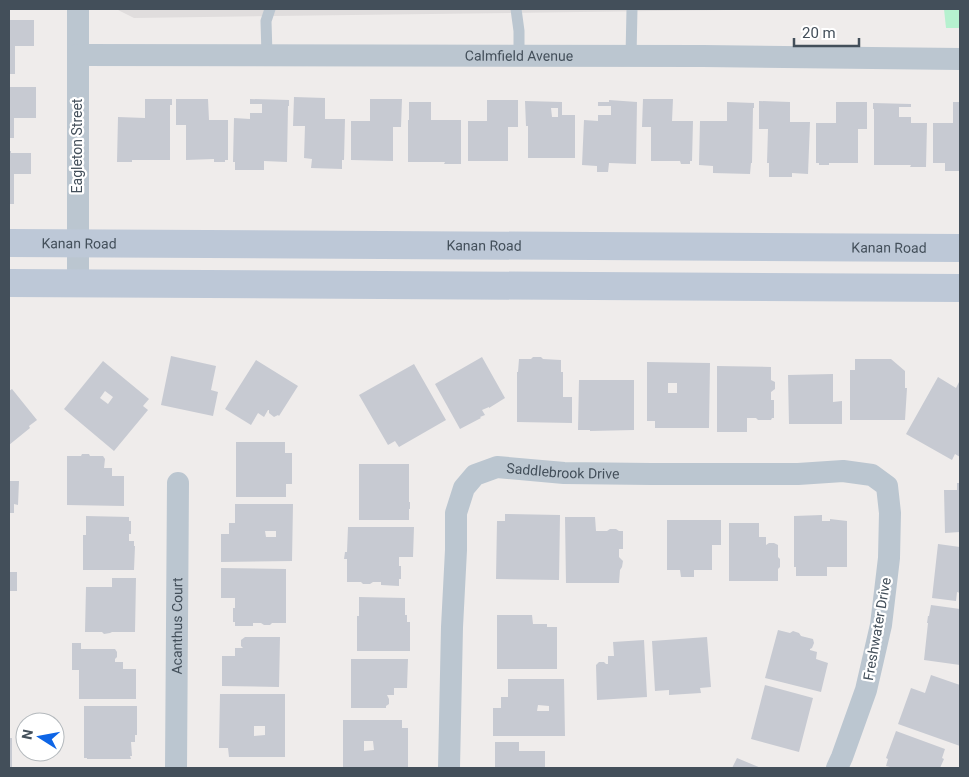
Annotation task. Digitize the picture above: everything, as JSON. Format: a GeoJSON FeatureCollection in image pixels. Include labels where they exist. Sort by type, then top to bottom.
{"type":"FeatureCollection","features":[{"type":"Feature","properties":{"kind":"main road","name":"Kanan Road"},"geometry":{"type":"LineString","coordinates":[[9,243],[960,248]]}},
{"type":"Feature","properties":{"kind":"main road"},"geometry":{"type":"LineString","coordinates":[[9,283],[960,288]]}},
{"type":"Feature","properties":{"kind":"street","name":"Eagleton Street"},"geometry":{"type":"LineString","coordinates":[[78,9],[78,284]]}},
{"type":"Feature","properties":{"kind":"street","name":"Calmfield Avenue"},"geometry":{"type":"LineString","coordinates":[[78,55],[631,56],[960,59]]}},
{"type":"Feature","properties":{"kind":"street","name":"Saddlebrook Drive"},"geometry":{"type":"LineString","coordinates":[[449,768],[456,514],[464,488],[475,474],[497,468],[564,473],[651,474],[798,474],[843,471],[872,475],[887,486]]}},
{"type":"Feature","properties":{"kind":"street","name":"Acanthus Court"},"geometry":{"type":"LineString","coordinates":[[176,768],[178,482]]}},
{"type":"Feature","properties":{"kind":"street","name":"Freshwater Drive"},"geometry":{"type":"LineString","coordinates":[[837,768],[866,690],[881,625],[889,549],[890,513],[887,486]]}},
{"type":"Feature","properties":{"kind":"lane"},"geometry":{"type":"LineString","coordinates":[[267,55],[266,21],[270,9]]}},
{"type":"Feature","properties":{"kind":"lane"},"geometry":{"type":"LineString","coordinates":[[516,9],[520,31],[519,56]]}},
{"type":"Feature","properties":{"kind":"lane"},"geometry":{"type":"LineString","coordinates":[[631,56],[632,9]]}},
{"type":"Feature","properties":{"kind":"shaded area"},"geometry":{"type":"Polygon","coordinates":[[[116,9],[797,9],[134,18],[116,9]]]}},
{"type":"Feature","properties":{"kind":"green space"},"geometry":{"type":"Polygon","coordinates":[[[944,9],[960,9],[960,28],[946,28],[944,9]]]}},
{"type":"Feature","properties":{"kind":"building"},"geometry":{"type":"Polygon","coordinates":[[[9,20],[34,20],[34,46],[15,46],[15,74],[9,74],[9,20]]]}},
{"type":"Feature","properties":{"kind":"building"},"geometry":{"type":"Polygon","coordinates":[[[9,87],[36,87],[36,118],[14,118],[14,138],[9,138],[9,87]]]}},
{"type":"Feature","properties":{"kind":"building"},"geometry":{"type":"Polygon","coordinates":[[[294,97],[325,98],[325,119],[345,119],[342,169],[311,168],[312,159],[304,158],[305,126],[293,126],[294,97]]]}},
{"type":"Feature","properties":{"kind":"building"},"geometry":{"type":"Polygon","coordinates":[[[145,99],[172,99],[172,105],[170,105],[170,160],[117,162],[118,117],[145,118],[145,99]]]}},
{"type":"Feature","properties":{"kind":"building"},"geometry":{"type":"Polygon","coordinates":[[[176,99],[208,99],[209,120],[228,120],[228,160],[225,160],[225,162],[214,162],[214,159],[186,160],[186,125],[176,125],[176,99]]]}},
{"type":"Feature","properties":{"kind":"building"},"geometry":{"type":"Polygon","coordinates":[[[250,99],[289,100],[287,162],[264,161],[264,170],[235,170],[235,162],[233,162],[234,118],[250,119],[250,113],[262,113],[262,104],[250,104],[250,99]]]}},
{"type":"Feature","properties":{"kind":"building"},"geometry":{"type":"Polygon","coordinates":[[[370,99],[402,99],[401,127],[393,127],[393,161],[351,160],[351,121],[370,121],[370,99]]]}},
{"type":"Feature","properties":{"kind":"building"},"geometry":{"type":"Polygon","coordinates":[[[643,99],[673,99],[672,121],[693,121],[692,161],[690,161],[690,164],[681,164],[680,161],[651,161],[651,127],[642,127],[643,99]]]}},
{"type":"Feature","properties":{"kind":"building"},"geometry":{"type":"Polygon","coordinates":[[[487,100],[518,100],[518,127],[508,127],[508,161],[468,161],[468,121],[487,121],[487,100]]]}},
{"type":"Feature","properties":{"kind":"building"},"geometry":{"type":"Polygon","coordinates":[[[609,100],[637,102],[636,164],[609,163],[608,172],[597,172],[597,166],[582,165],[584,120],[598,121],[598,115],[611,115],[611,106],[598,106],[598,102],[609,102],[609,100]]]}},
{"type":"Feature","properties":{"kind":"building"},"geometry":{"type":"Polygon","coordinates":[[[525,101],[562,102],[562,115],[575,115],[575,158],[528,158],[528,126],[526,126],[525,101]],[[551,108],[552,117],[558,117],[558,108],[551,108]]]}},
{"type":"Feature","properties":{"kind":"building"},"geometry":{"type":"Polygon","coordinates":[[[759,101],[790,102],[790,122],[810,122],[808,174],[792,173],[792,177],[769,177],[769,163],[767,163],[768,129],[759,129],[759,101]]]}},
{"type":"Feature","properties":{"kind":"building"},"geometry":{"type":"Polygon","coordinates":[[[409,102],[431,102],[431,120],[461,120],[461,164],[408,162],[409,102]]]}},
{"type":"Feature","properties":{"kind":"building"},"geometry":{"type":"Polygon","coordinates":[[[727,102],[754,103],[750,174],[713,173],[713,166],[699,165],[700,121],[727,121],[727,102]]]}},
{"type":"Feature","properties":{"kind":"building"},"geometry":{"type":"Polygon","coordinates":[[[836,102],[867,102],[867,129],[858,129],[858,163],[819,165],[819,163],[816,163],[816,123],[836,123],[836,102]]]}},
{"type":"Feature","properties":{"kind":"building"},"geometry":{"type":"Polygon","coordinates":[[[953,102],[960,102],[960,171],[945,171],[945,163],[933,163],[933,123],[953,123],[953,102]]]}},
{"type":"Feature","properties":{"kind":"building"},"geometry":{"type":"Polygon","coordinates":[[[873,103],[911,104],[911,107],[899,107],[899,117],[911,117],[911,123],[927,123],[926,167],[874,165],[873,103]]]}},
{"type":"Feature","properties":{"kind":"building"},"geometry":{"type":"Polygon","coordinates":[[[9,151],[11,153],[31,153],[31,174],[14,174],[14,204],[9,204],[9,151]]]}},
{"type":"Feature","properties":{"kind":"building"},"geometry":{"type":"Polygon","coordinates":[[[171,356],[216,366],[211,390],[218,392],[213,416],[161,405],[171,356]]]}},
{"type":"Feature","properties":{"kind":"building"},"geometry":{"type":"Polygon","coordinates":[[[482,357],[505,398],[482,410],[485,415],[460,429],[435,384],[482,357]]]}},
{"type":"Feature","properties":{"kind":"building"},"geometry":{"type":"Polygon","coordinates":[[[533,357],[561,360],[563,397],[572,397],[572,423],[517,422],[517,372],[519,359],[531,359],[533,357]]]}},
{"type":"Feature","properties":{"kind":"building"},"geometry":{"type":"Polygon","coordinates":[[[855,359],[891,359],[905,371],[905,388],[907,388],[905,420],[850,420],[850,370],[855,370],[855,359]]]}},
{"type":"Feature","properties":{"kind":"building"},"geometry":{"type":"Polygon","coordinates":[[[256,360],[298,386],[279,416],[274,417],[269,413],[269,410],[264,417],[258,413],[251,425],[225,409],[256,360]]]}},
{"type":"Feature","properties":{"kind":"building"},"geometry":{"type":"Polygon","coordinates":[[[103,361],[149,399],[143,406],[148,410],[114,451],[64,409],[103,361]],[[105,391],[100,398],[108,404],[113,397],[105,391]]]}},
{"type":"Feature","properties":{"kind":"building"},"geometry":{"type":"Polygon","coordinates":[[[647,362],[710,363],[709,428],[655,428],[655,421],[647,421],[647,362]],[[668,383],[668,393],[677,393],[677,383],[668,383]]]}},
{"type":"Feature","properties":{"kind":"building"},"geometry":{"type":"Polygon","coordinates":[[[414,364],[446,420],[399,447],[395,441],[388,445],[359,395],[414,364]]]}},
{"type":"Feature","properties":{"kind":"building"},"geometry":{"type":"Polygon","coordinates":[[[717,366],[771,367],[771,380],[775,382],[775,389],[771,392],[771,400],[774,400],[774,418],[771,420],[758,420],[756,418],[747,418],[747,432],[717,432],[717,366]]]}},
{"type":"Feature","properties":{"kind":"building"},"geometry":{"type":"Polygon","coordinates":[[[833,374],[833,402],[842,401],[842,424],[789,424],[788,375],[833,374]]]}},
{"type":"Feature","properties":{"kind":"building"},"geometry":{"type":"Polygon","coordinates":[[[938,377],[956,388],[960,380],[960,457],[955,454],[952,460],[906,434],[938,377]]]}},
{"type":"Feature","properties":{"kind":"building"},"geometry":{"type":"Polygon","coordinates":[[[579,380],[634,380],[634,430],[578,430],[579,380]]]}},
{"type":"Feature","properties":{"kind":"building"},"geometry":{"type":"Polygon","coordinates":[[[12,389],[37,420],[9,445],[9,391],[12,389]]]}},
{"type":"Feature","properties":{"kind":"building"},"geometry":{"type":"Polygon","coordinates":[[[236,442],[285,442],[285,453],[292,453],[292,484],[286,484],[286,497],[236,497],[236,442]]]}},
{"type":"Feature","properties":{"kind":"building"},"geometry":{"type":"Polygon","coordinates":[[[82,454],[103,456],[105,459],[104,468],[112,468],[112,476],[124,476],[124,506],[67,505],[67,456],[81,456],[82,454]]]}},
{"type":"Feature","properties":{"kind":"building"},"geometry":{"type":"Polygon","coordinates":[[[359,464],[409,464],[409,520],[359,520],[359,464]]]}},
{"type":"Feature","properties":{"kind":"building"},"geometry":{"type":"Polygon","coordinates":[[[9,481],[19,481],[18,505],[14,504],[14,513],[9,513],[9,481]]]}},
{"type":"Feature","properties":{"kind":"building"},"geometry":{"type":"Polygon","coordinates":[[[957,483],[960,483],[960,532],[945,533],[944,490],[957,490],[957,483]]]}},
{"type":"Feature","properties":{"kind":"building"},"geometry":{"type":"Polygon","coordinates":[[[235,504],[293,504],[292,561],[221,562],[221,534],[229,534],[229,523],[235,523],[235,504]],[[265,531],[266,537],[276,537],[276,531],[265,531]]]}},
{"type":"Feature","properties":{"kind":"building"},"geometry":{"type":"Polygon","coordinates":[[[505,514],[560,515],[559,580],[496,579],[497,521],[505,521],[505,514]]]}},
{"type":"Feature","properties":{"kind":"building"},"geometry":{"type":"Polygon","coordinates":[[[822,515],[822,521],[830,521],[830,519],[847,521],[847,567],[827,567],[827,576],[796,576],[796,567],[794,567],[794,516],[822,515]]]}},
{"type":"Feature","properties":{"kind":"building"},"geometry":{"type":"Polygon","coordinates":[[[86,516],[129,517],[129,521],[131,521],[131,534],[129,534],[129,541],[134,541],[135,546],[134,570],[83,570],[83,535],[86,535],[86,516]]]}},
{"type":"Feature","properties":{"kind":"building"},"geometry":{"type":"Polygon","coordinates":[[[565,517],[595,517],[596,531],[616,529],[623,531],[623,549],[619,549],[619,557],[623,561],[619,583],[566,583],[565,517]]]}},
{"type":"Feature","properties":{"kind":"building"},"geometry":{"type":"Polygon","coordinates":[[[667,520],[721,520],[721,545],[712,545],[712,570],[694,570],[694,577],[681,577],[680,570],[667,570],[667,520]]]}},
{"type":"Feature","properties":{"kind":"building"},"geometry":{"type":"Polygon","coordinates":[[[729,523],[759,523],[759,537],[766,537],[766,545],[774,543],[778,545],[780,567],[778,569],[778,581],[729,581],[729,523]]]}},
{"type":"Feature","properties":{"kind":"building"},"geometry":{"type":"Polygon","coordinates":[[[348,527],[414,527],[413,557],[399,557],[401,579],[399,579],[399,586],[381,585],[381,582],[363,584],[361,582],[347,582],[347,559],[344,559],[345,552],[347,552],[348,527]]]}},
{"type":"Feature","properties":{"kind":"building"},"geometry":{"type":"Polygon","coordinates":[[[938,544],[960,547],[960,593],[957,592],[956,601],[932,598],[938,544]]]}},
{"type":"Feature","properties":{"kind":"building"},"geometry":{"type":"Polygon","coordinates":[[[221,568],[286,569],[286,623],[264,625],[253,623],[253,626],[235,626],[235,622],[233,622],[233,608],[235,608],[235,598],[221,598],[221,568]]]}},
{"type":"Feature","properties":{"kind":"building"},"geometry":{"type":"Polygon","coordinates":[[[9,572],[17,572],[17,591],[9,591],[9,572]]]}},
{"type":"Feature","properties":{"kind":"building"},"geometry":{"type":"Polygon","coordinates":[[[112,578],[136,578],[135,632],[104,634],[102,632],[85,632],[86,587],[112,587],[112,578]]]}},
{"type":"Feature","properties":{"kind":"building"},"geometry":{"type":"Polygon","coordinates":[[[359,597],[405,598],[405,615],[407,615],[407,622],[410,622],[410,651],[357,651],[359,597]]]}},
{"type":"Feature","properties":{"kind":"building"},"geometry":{"type":"Polygon","coordinates":[[[931,605],[960,609],[960,665],[924,660],[927,623],[931,605]]]}},
{"type":"Feature","properties":{"kind":"building"},"geometry":{"type":"Polygon","coordinates":[[[497,615],[532,615],[533,624],[547,624],[547,627],[557,627],[557,669],[497,669],[497,615]]]}},
{"type":"Feature","properties":{"kind":"building"},"geometry":{"type":"Polygon","coordinates":[[[778,630],[790,633],[793,631],[801,636],[813,639],[814,643],[810,650],[817,652],[816,659],[828,663],[821,692],[765,678],[778,630]]]}},
{"type":"Feature","properties":{"kind":"building"},"geometry":{"type":"Polygon","coordinates":[[[245,637],[280,637],[279,687],[222,686],[222,656],[235,656],[235,648],[243,648],[241,640],[245,637]]]}},
{"type":"Feature","properties":{"kind":"building"},"geometry":{"type":"Polygon","coordinates":[[[707,637],[711,687],[700,688],[701,693],[669,695],[669,690],[655,691],[652,641],[707,637]]]}},
{"type":"Feature","properties":{"kind":"building"},"geometry":{"type":"Polygon","coordinates":[[[644,640],[647,697],[597,700],[596,665],[599,662],[608,664],[608,656],[614,656],[613,642],[644,640]]]}},
{"type":"Feature","properties":{"kind":"building"},"geometry":{"type":"Polygon","coordinates":[[[72,643],[81,643],[81,649],[115,649],[117,657],[115,662],[123,662],[123,669],[136,669],[136,699],[79,699],[79,670],[72,670],[72,643]]]}},
{"type":"Feature","properties":{"kind":"building"},"geometry":{"type":"Polygon","coordinates":[[[351,659],[408,659],[407,688],[394,688],[394,695],[387,695],[389,704],[386,708],[351,708],[351,659]]]}},
{"type":"Feature","properties":{"kind":"building"},"geometry":{"type":"Polygon","coordinates":[[[931,675],[960,685],[960,746],[898,724],[911,688],[925,693],[931,675]]]}},
{"type":"Feature","properties":{"kind":"building"},"geometry":{"type":"Polygon","coordinates":[[[508,679],[564,679],[565,736],[493,736],[493,708],[501,708],[501,697],[508,697],[508,679]],[[538,705],[537,711],[549,711],[549,706],[538,705]]]}},
{"type":"Feature","properties":{"kind":"building"},"geometry":{"type":"Polygon","coordinates":[[[765,685],[813,698],[799,752],[751,739],[765,685]]]}},
{"type":"Feature","properties":{"kind":"building"},"geometry":{"type":"Polygon","coordinates":[[[220,694],[285,694],[285,757],[229,757],[228,748],[219,748],[220,694]],[[254,726],[254,736],[265,735],[265,726],[254,726]]]}},
{"type":"Feature","properties":{"kind":"building"},"geometry":{"type":"Polygon","coordinates":[[[84,706],[137,706],[137,735],[135,735],[135,742],[131,742],[131,759],[84,758],[84,706]]]}},
{"type":"Feature","properties":{"kind":"building"},"geometry":{"type":"Polygon","coordinates":[[[343,720],[402,720],[402,728],[408,728],[408,768],[343,768],[343,720]],[[364,741],[364,751],[374,750],[373,741],[364,741]]]}},
{"type":"Feature","properties":{"kind":"building"},"geometry":{"type":"Polygon","coordinates":[[[896,731],[945,749],[942,758],[944,759],[940,768],[889,768],[886,766],[888,759],[886,758],[896,731]]]}},
{"type":"Feature","properties":{"kind":"building"},"geometry":{"type":"Polygon","coordinates":[[[9,738],[12,738],[12,768],[9,768],[9,738]]]}},
{"type":"Feature","properties":{"kind":"building"},"geometry":{"type":"Polygon","coordinates":[[[495,742],[519,742],[519,751],[545,751],[545,768],[495,768],[495,742]]]}},
{"type":"Feature","properties":{"kind":"building"},"geometry":{"type":"Polygon","coordinates":[[[737,758],[761,768],[732,768],[737,758]]]}}]}
